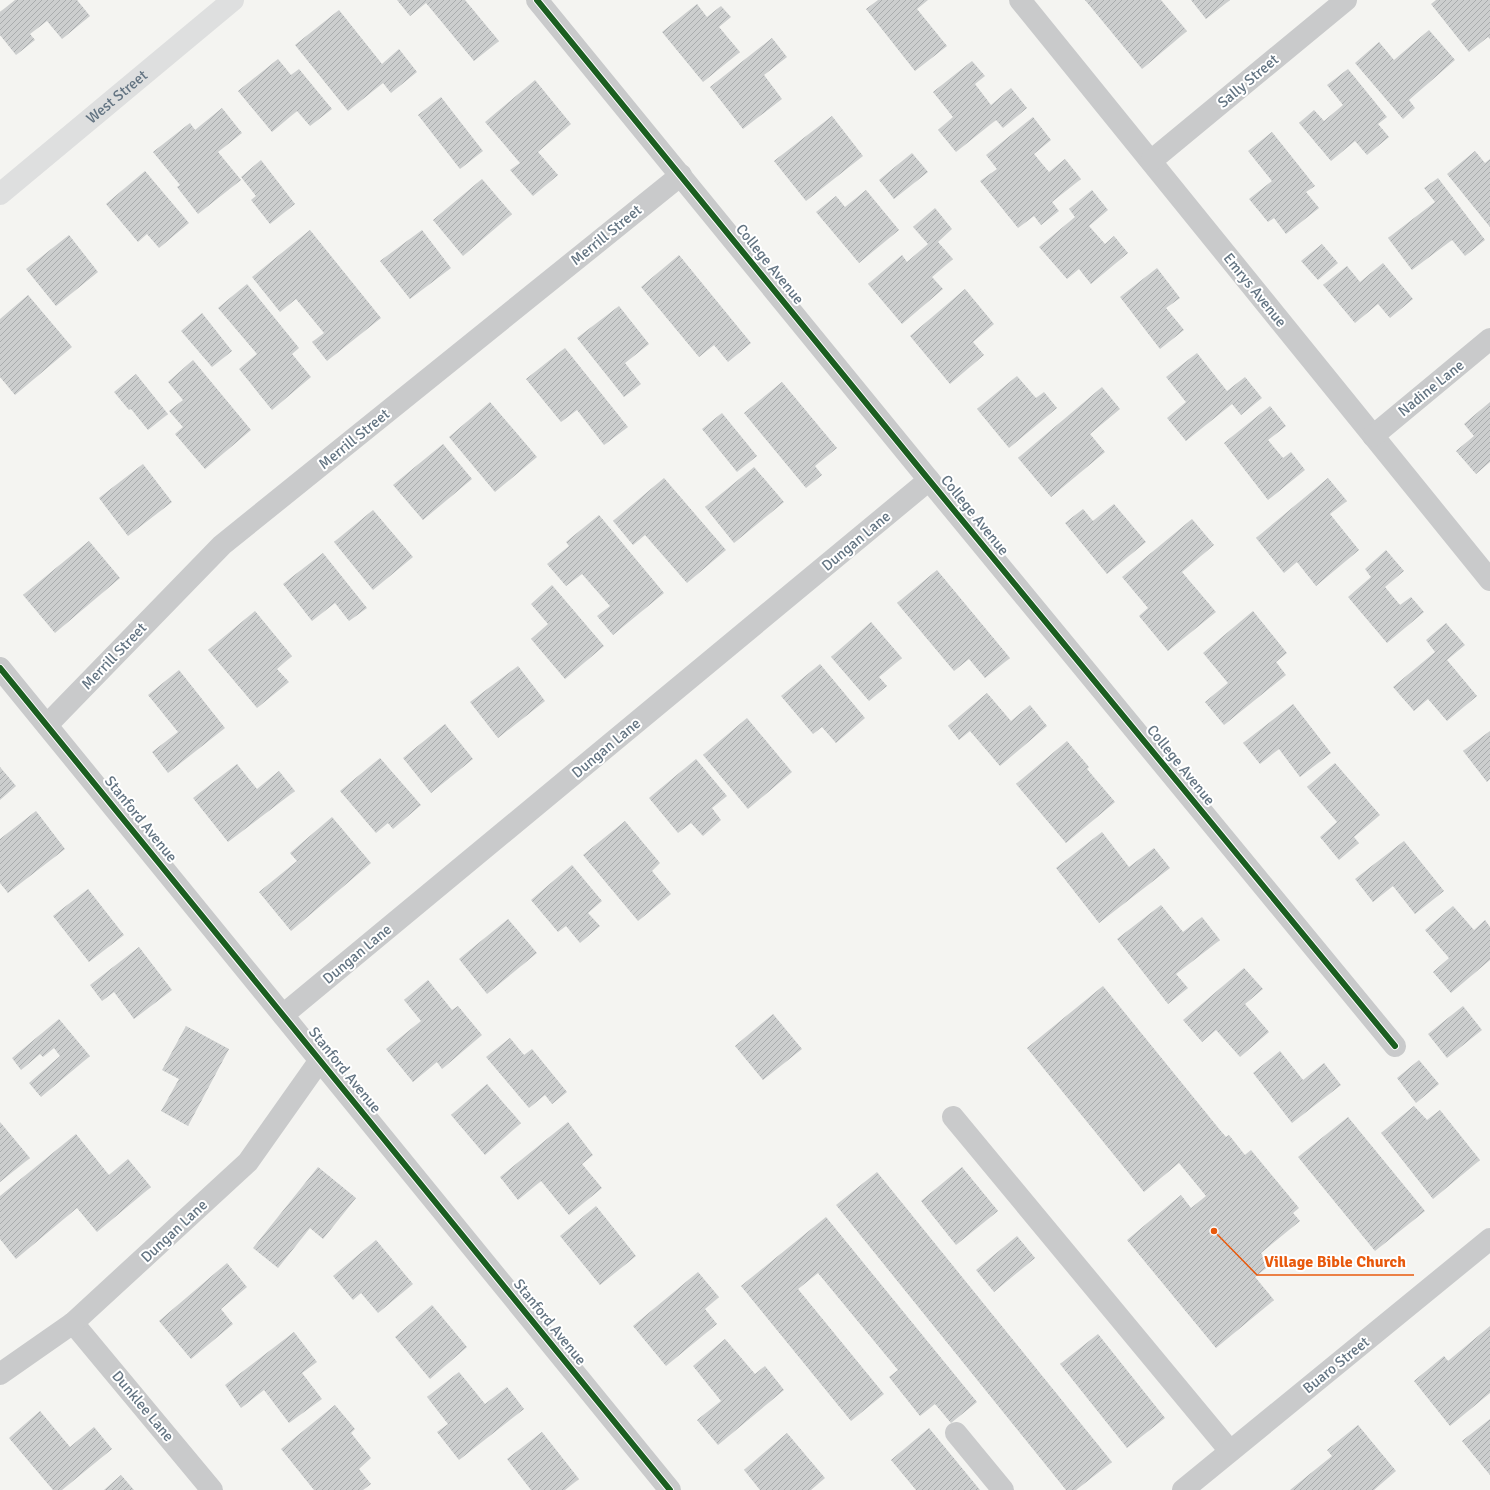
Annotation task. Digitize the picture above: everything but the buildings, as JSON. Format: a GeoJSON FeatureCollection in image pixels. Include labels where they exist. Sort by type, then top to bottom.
{"type":"FeatureCollection","features":[{"type":"Feature","properties":{"kind":"main road","name":"West Street"},"geometry":{"type":"LineString","coordinates":[[0,194],[234,0]]}},
{"type":"Feature","properties":{"kind":"street","name":"College Avenue"},"geometry":{"type":"LineString","coordinates":[[537,0],[929,480],[1395,1046]]}},
{"type":"Feature","properties":{"kind":"street","name":"Emrys Avenue"},"geometry":{"type":"LineString","coordinates":[[1020,0],[1490,580]]}},
{"type":"Feature","properties":{"kind":"street","name":"Sally Street"},"geometry":{"type":"LineString","coordinates":[[1151,161],[1346,0]]}},
{"type":"Feature","properties":{"kind":"street","name":"Merrill Street"},"geometry":{"type":"LineString","coordinates":[[47,725],[222,545],[681,175]]}},
{"type":"Feature","properties":{"kind":"street","name":"Nadine Lane"},"geometry":{"type":"LineString","coordinates":[[1373,436],[1490,339]]}},
{"type":"Feature","properties":{"kind":"street","name":"Dungan Lane"},"geometry":{"type":"LineString","coordinates":[[283,1016],[929,480]]}},
{"type":"Feature","properties":{"kind":"street","name":"Stanford Avenue"},"geometry":{"type":"LineString","coordinates":[[0,668],[670,1490]]}},
{"type":"Feature","properties":{"kind":"street","name":"Dungan Lane"},"geometry":{"type":"LineString","coordinates":[[0,1374],[73,1323],[248,1162],[320,1060]]}},
{"type":"Feature","properties":{"kind":"street"},"geometry":{"type":"LineString","coordinates":[[953,1117],[1230,1451]]}},
{"type":"Feature","properties":{"kind":"street","name":"Buaro Street"},"geometry":{"type":"LineString","coordinates":[[1183,1490],[1490,1239]]}},
{"type":"Feature","properties":{"kind":"street","name":"Dunklee Lane"},"geometry":{"type":"LineString","coordinates":[[73,1323],[212,1490]]}},
{"type":"Feature","properties":{"kind":"street"},"geometry":{"type":"LineString","coordinates":[[956,1433],[1003,1490]]}},
{"type":"Feature","properties":{"kind":"cycle path"},"geometry":{"type":"LineString","coordinates":[[537,0],[929,480],[1395,1046]]}},
{"type":"Feature","properties":{"kind":"cycle path"},"geometry":{"type":"LineString","coordinates":[[0,668],[670,1490]]}},
{"type":"Feature","properties":{"kind":"place","name":"Village Bible Church"},"geometry":{"type":"Point","coordinates":[1214,1231]}}]}
